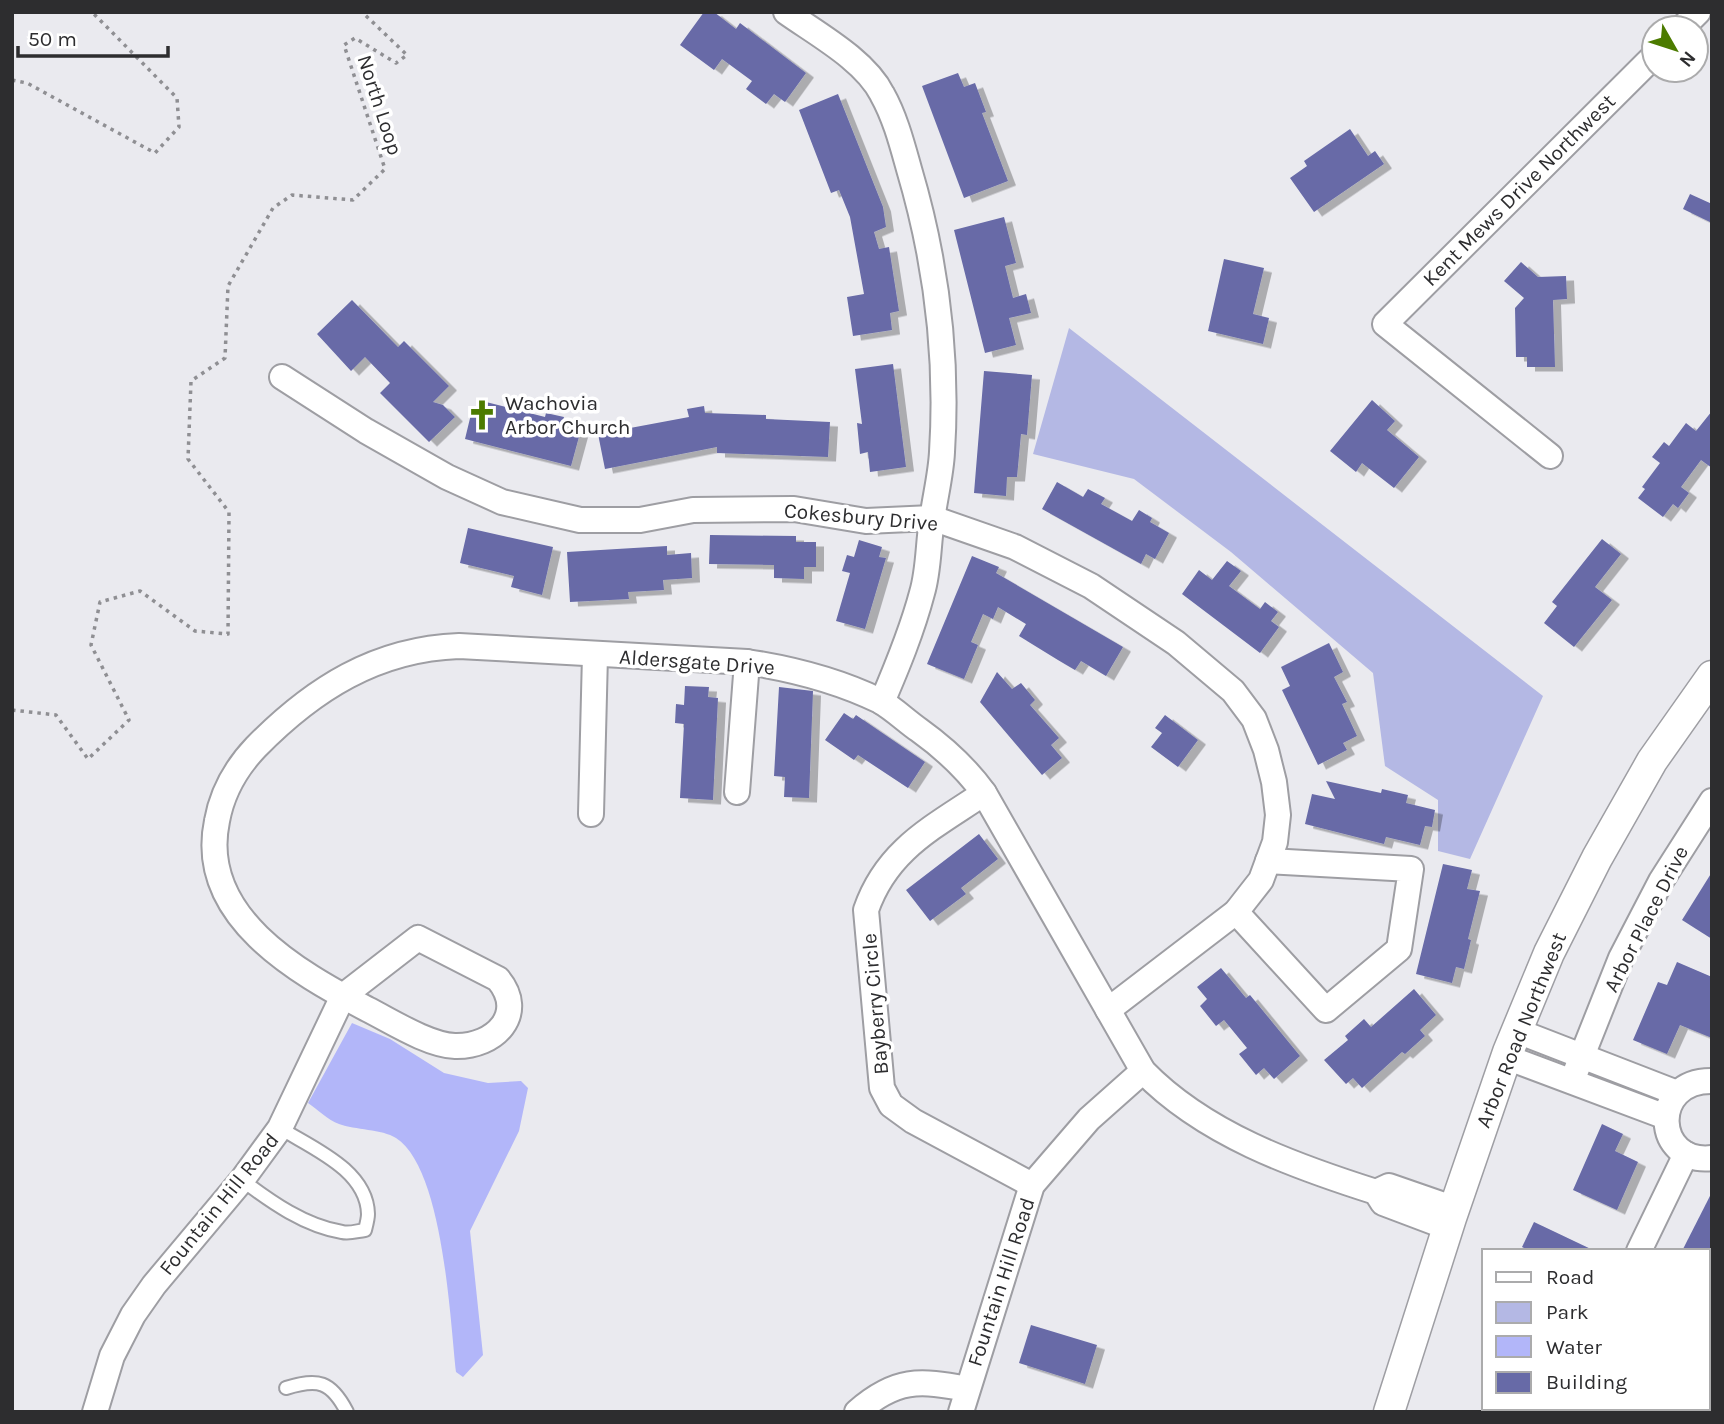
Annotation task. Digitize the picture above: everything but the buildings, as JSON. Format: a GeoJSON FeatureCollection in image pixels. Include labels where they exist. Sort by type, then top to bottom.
{"type":"FeatureCollection","features":[{"type":"Feature","properties":{"kind":"street"},"geometry":{"type":"LineString","coordinates":[[786,12],[839,49],[867,73],[882,93],[900,138],[918,199],[940,326],[942,454],[923,590],[907,645],[882,702]]}},
{"type":"Feature","properties":{"kind":"street","name":"Kent Mews Drive Northwest"},"geometry":{"type":"LineString","coordinates":[[1550,456],[1385,324],[1640,70]]}},
{"type":"Feature","properties":{"kind":"street","name":"Cokesbury Drive"},"geometry":{"type":"LineString","coordinates":[[282,377],[366,431],[447,477],[502,502],[580,520],[640,520],[693,510],[782,509],[866,522],[932,518],[1015,547],[1091,586],[1176,643],[1233,691],[1254,719],[1274,782],[1278,815],[1275,842],[1261,880],[1236,912],[1108,1010]]}},
{"type":"Feature","properties":{"kind":"street","name":"Aldersgate Drive"},"geometry":{"type":"LineString","coordinates":[[343,996],[418,938],[498,979],[507,990],[509,1006],[506,1022],[497,1034],[485,1041],[455,1046],[438,1042],[343,996],[296,967],[267,945],[240,919],[230,904],[214,851],[214,833],[220,806],[230,780],[252,751],[306,701],[345,677],[379,661],[432,647],[459,646],[747,662],[793,669],[836,682],[882,702],[942,748],[971,775],[984,793],[1143,1071],[1164,1093],[1266,1152],[1376,1192],[1383,1203],[1436,1223],[1451,1218]]}},
{"type":"Feature","properties":{"kind":"street"},"geometry":{"type":"LineString","coordinates":[[591,814],[596,655]]}},
{"type":"Feature","properties":{"kind":"street"},"geometry":{"type":"LineString","coordinates":[[737,792],[747,662]]}},
{"type":"Feature","properties":{"kind":"street","name":"Arbor Road Northwest"},"geometry":{"type":"LineString","coordinates":[[1389,1412],[1451,1218],[1512,1044],[1549,953],[1597,858],[1652,761],[1709,688]]}},
{"type":"Feature","properties":{"kind":"street","name":"Bayberry Circle"},"geometry":{"type":"LineString","coordinates":[[984,793],[908,844],[887,867],[873,889],[866,909],[882,1088],[891,1105],[913,1121],[1032,1185]]}},
{"type":"Feature","properties":{"kind":"street","name":"Arbor Place Drive"},"geometry":{"type":"LineString","coordinates":[[1572,1080],[1621,958],[1661,881],[1712,801]]}},
{"type":"Feature","properties":{"kind":"street"},"geometry":{"type":"LineString","coordinates":[[1236,912],[1326,1010],[1399,949],[1411,869],[1268,861]]}},
{"type":"Feature","properties":{"kind":"street","name":"Fountain Hill Road"},"geometry":{"type":"LineString","coordinates":[[95,1412],[112,1356],[133,1315],[154,1285],[242,1180],[280,1128],[343,996]]}},
{"type":"Feature","properties":{"kind":"street"},"geometry":{"type":"LineString","coordinates":[[1512,1044],[1583,1056],[1677,1093]]}},
{"type":"Feature","properties":{"kind":"street"},"geometry":{"type":"LineString","coordinates":[[1512,1044],[1572,1080],[1666,1117]]}},
{"type":"Feature","properties":{"kind":"street","name":"Fountain Hill Road"},"geometry":{"type":"LineString","coordinates":[[964,1400],[1032,1185],[1089,1119],[1143,1071]]}},
{"type":"Feature","properties":{"kind":"street"},"geometry":{"type":"LineString","coordinates":[[1712,1082],[1700,1081],[1687,1085],[1677,1093],[1666,1117],[1671,1141],[1686,1154],[1703,1159],[1712,1158]]}},
{"type":"Feature","properties":{"kind":"street"},"geometry":{"type":"LineString","coordinates":[[1640,1249],[1686,1154]]}},
{"type":"Feature","properties":{"kind":"street"},"geometry":{"type":"LineString","coordinates":[[857,1412],[870,1400],[913,1382],[930,1382],[964,1400]]}},
{"type":"Feature","properties":{"kind":"lane"},"geometry":{"type":"LineString","coordinates":[[242,1180],[272,1203],[315,1224],[344,1233],[365,1230],[368,1214],[360,1185],[344,1169],[280,1128]]}},
{"type":"Feature","properties":{"kind":"lane"},"geometry":{"type":"LineString","coordinates":[[286,1388],[307,1381],[324,1385],[338,1395],[347,1412]]}},
{"type":"Feature","properties":{"kind":"path"},"geometry":{"type":"LineString","coordinates":[[12,80],[27,82],[155,153],[179,127],[177,98],[92,12]]}},
{"type":"Feature","properties":{"kind":"path","name":"North Loop"},"geometry":{"type":"LineString","coordinates":[[12,710],[56,715],[88,758],[129,720],[90,645],[100,602],[140,591],[195,631],[229,634],[229,512],[188,459],[191,380],[225,358],[228,286],[273,208],[292,195],[353,200],[385,169],[344,45],[355,38],[396,63],[407,55],[362,12]]}},
{"type":"Feature","properties":{"kind":"green space"},"geometry":{"type":"Polygon","coordinates":[[[1069,328],[1543,696],[1470,859],[1438,851],[1438,800],[1385,766],[1373,673],[1231,552],[1134,479],[1033,454],[1069,328]]]}},
{"type":"Feature","properties":{"kind":"water"},"geometry":{"type":"Polygon","coordinates":[[[352,1023],[390,1039],[444,1073],[488,1083],[521,1081],[528,1088],[519,1131],[470,1231],[483,1355],[463,1377],[456,1372],[447,1282],[434,1211],[412,1154],[390,1135],[339,1124],[308,1103],[352,1023]]]}},
{"type":"Feature","properties":{"kind":"place","name":"Wachovia Arbor Church"},"geometry":{"type":"Point","coordinates":[482,415]}}]}
